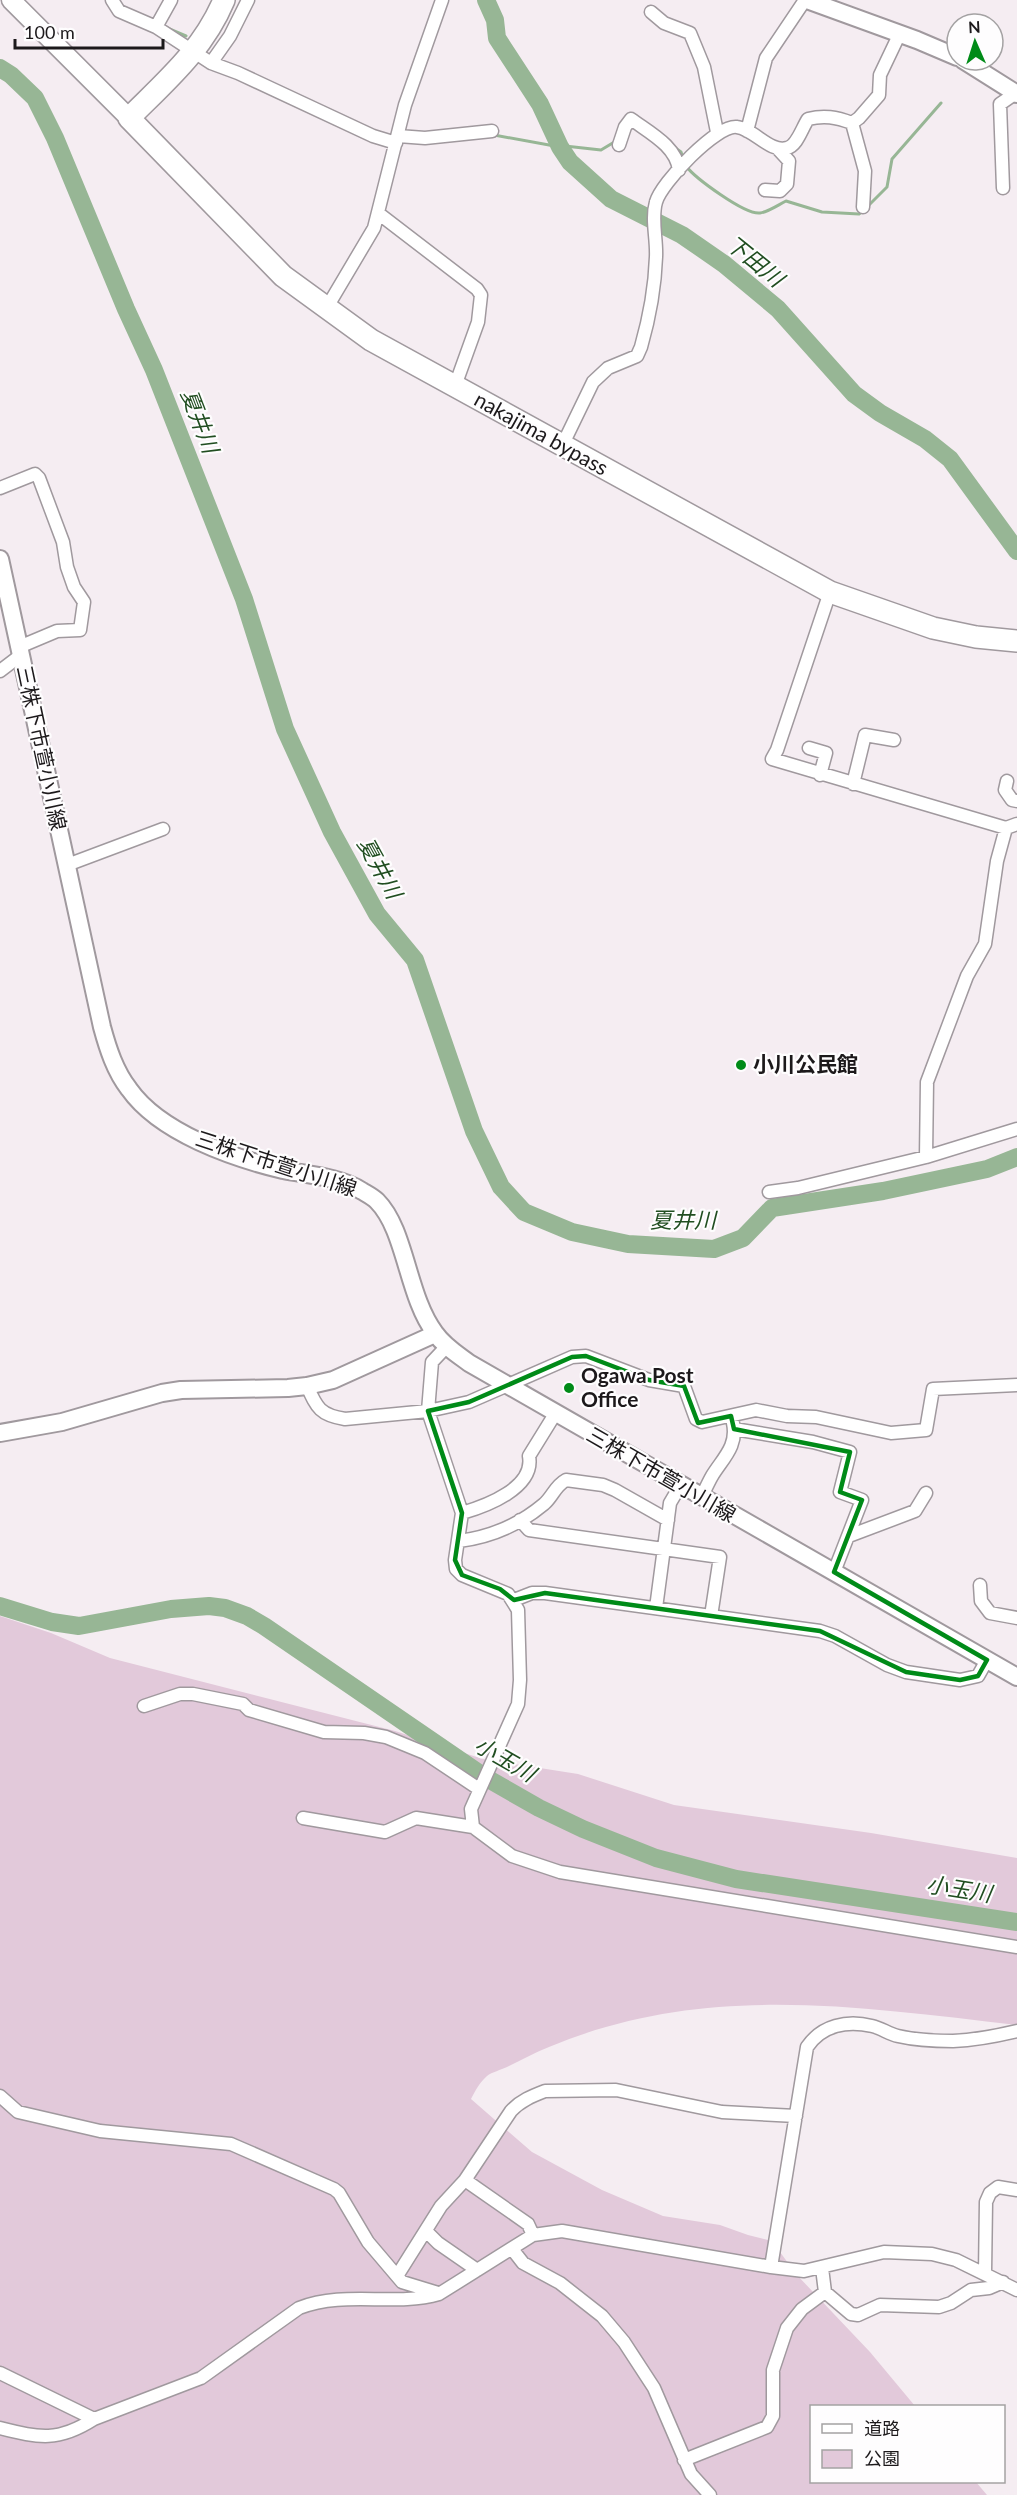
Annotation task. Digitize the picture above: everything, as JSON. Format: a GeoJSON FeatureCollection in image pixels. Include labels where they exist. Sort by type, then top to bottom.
{"type":"FeatureCollection","features":[{"type":"Feature","properties":{"kind":"highway"},"geometry":{"type":"LineString","coordinates":[[129,118],[202,58],[224,0]]}},
{"type":"Feature","properties":{"kind":"highway","name":"nakajima bypass"},"geometry":{"type":"LineString","coordinates":[[129,118],[283,276],[372,340],[830,592],[933,628],[976,637],[1017,640]]}},
{"type":"Feature","properties":{"kind":"main road"},"geometry":{"type":"LineString","coordinates":[[11,0],[129,118]]}},
{"type":"Feature","properties":{"kind":"main road"},"geometry":{"type":"LineString","coordinates":[[806,0],[825,3],[945,52]]}},
{"type":"Feature","properties":{"kind":"main road"},"geometry":{"type":"LineString","coordinates":[[983,72],[1017,93]]}},
{"type":"Feature","properties":{"kind":"main road","name":"三株下市萱小川線"},"geometry":{"type":"LineString","coordinates":[[0,559],[102,1027],[111,1057],[129,1089],[149,1111],[175,1129],[221,1150],[272,1167],[359,1189],[377,1201],[390,1220],[412,1287],[435,1334],[447,1346],[506,1386],[1017,1677]]}},
{"type":"Feature","properties":{"kind":"main road"},"geometry":{"type":"LineString","coordinates":[[0,1433],[62,1422],[148,1396],[171,1392],[307,1386],[333,1380],[435,1334]]}},
{"type":"Feature","properties":{"kind":"street"},"geometry":{"type":"LineString","coordinates":[[157,25],[171,0]]}},
{"type":"Feature","properties":{"kind":"street"},"geometry":{"type":"LineString","coordinates":[[202,58],[230,36],[248,0]]}},
{"type":"Feature","properties":{"kind":"street"},"geometry":{"type":"LineString","coordinates":[[326,309],[366,246],[378,213],[413,79],[442,0]]}},
{"type":"Feature","properties":{"kind":"street"},"geometry":{"type":"LineString","coordinates":[[747,131],[766,58],[806,0]]}},
{"type":"Feature","properties":{"kind":"street"},"geometry":{"type":"LineString","coordinates":[[114,3],[119,11],[157,25],[202,58],[373,136],[397,140],[492,131]]}},
{"type":"Feature","properties":{"kind":"street"},"geometry":{"type":"LineString","coordinates":[[651,12],[664,23],[690,33],[704,67],[717,132]]}},
{"type":"Feature","properties":{"kind":"street"},"geometry":{"type":"LineString","coordinates":[[852,123],[879,95],[880,75],[900,33]]}},
{"type":"Feature","properties":{"kind":"street"},"geometry":{"type":"LineString","coordinates":[[1003,188],[1000,104],[1017,93]]}},
{"type":"Feature","properties":{"kind":"street"},"geometry":{"type":"LineString","coordinates":[[777,148],[785,149],[793,146],[808,120],[830,117],[852,123]]}},
{"type":"Feature","properties":{"kind":"street"},"geometry":{"type":"LineString","coordinates":[[619,145],[624,127],[631,119],[673,152],[683,166]]}},
{"type":"Feature","properties":{"kind":"street"},"geometry":{"type":"LineString","coordinates":[[852,123],[865,171],[863,207]]}},
{"type":"Feature","properties":{"kind":"street"},"geometry":{"type":"LineString","coordinates":[[562,446],[593,382],[608,368],[637,356],[641,347],[654,280],[656,200],[691,156],[717,132],[735,127],[777,148],[789,161],[787,184],[780,191],[765,190]]}},
{"type":"Feature","properties":{"kind":"street"},"geometry":{"type":"LineString","coordinates":[[378,213],[477,289],[481,295],[478,322],[455,386]]}},
{"type":"Feature","properties":{"kind":"street"},"geometry":{"type":"LineString","coordinates":[[0,488],[35,474],[39,478],[63,542],[67,567],[74,587],[84,602],[80,630],[57,631],[20,651],[0,671]]}},
{"type":"Feature","properties":{"kind":"street"},"geometry":{"type":"LineString","coordinates":[[830,592],[772,759],[820,775],[1012,826],[997,861],[985,944],[967,976],[927,1082],[926,1157]]}},
{"type":"Feature","properties":{"kind":"street"},"geometry":{"type":"LineString","coordinates":[[853,784],[865,735],[894,740]]}},
{"type":"Feature","properties":{"kind":"street"},"geometry":{"type":"LineString","coordinates":[[809,748],[826,753],[820,775]]}},
{"type":"Feature","properties":{"kind":"street"},"geometry":{"type":"LineString","coordinates":[[1007,781],[1005,790],[1012,800],[1017,801]]}},
{"type":"Feature","properties":{"kind":"street"},"geometry":{"type":"LineString","coordinates":[[67,865],[163,829]]}},
{"type":"Feature","properties":{"kind":"street"},"geometry":{"type":"LineString","coordinates":[[769,1192],[798,1188],[926,1157],[1017,1129]]}},
{"type":"Feature","properties":{"kind":"street"},"geometry":{"type":"LineString","coordinates":[[447,1346],[432,1362],[428,1411],[462,1513],[455,1560],[456,1569],[462,1575],[500,1589],[514,1600],[518,1610],[520,1680],[518,1704],[471,1809],[473,1827]]}},
{"type":"Feature","properties":{"kind":"street"},"geometry":{"type":"LineString","coordinates":[[307,1386],[315,1404],[322,1412],[332,1417],[345,1419],[428,1411],[470,1402],[572,1357],[586,1356],[650,1380],[684,1386],[696,1419],[702,1422],[756,1410],[787,1416],[816,1417],[891,1434],[926,1430],[933,1389],[1017,1385]]}},
{"type":"Feature","properties":{"kind":"street"},"geometry":{"type":"LineString","coordinates":[[462,1513],[482,1507],[499,1498],[525,1478],[530,1463],[529,1456],[555,1414]]}},
{"type":"Feature","properties":{"kind":"street"},"geometry":{"type":"LineString","coordinates":[[701,1498],[732,1446],[734,1429],[731,1416]]}},
{"type":"Feature","properties":{"kind":"street"},"geometry":{"type":"LineString","coordinates":[[734,1429],[813,1442],[850,1452],[840,1492],[862,1500],[834,1572]]}},
{"type":"Feature","properties":{"kind":"street"},"geometry":{"type":"LineString","coordinates":[[459,1541],[478,1539],[497,1533],[520,1520],[545,1503],[556,1486],[566,1480],[603,1485],[668,1520]]}},
{"type":"Feature","properties":{"kind":"street"},"geometry":{"type":"LineString","coordinates":[[656,1608],[670,1503],[680,1486]]}},
{"type":"Feature","properties":{"kind":"street"},"geometry":{"type":"LineString","coordinates":[[849,1536],[915,1511],[926,1493]]}},
{"type":"Feature","properties":{"kind":"street"},"geometry":{"type":"LineString","coordinates":[[520,1520],[529,1530],[720,1557],[711,1616]]}},
{"type":"Feature","properties":{"kind":"street"},"geometry":{"type":"LineString","coordinates":[[980,1585],[981,1601],[990,1613],[1017,1618]]}},
{"type":"Feature","properties":{"kind":"street"},"geometry":{"type":"LineString","coordinates":[[514,1600],[532,1593],[545,1593],[820,1631],[836,1636],[887,1665],[960,1680],[978,1676],[987,1660]]}},
{"type":"Feature","properties":{"kind":"street"},"geometry":{"type":"LineString","coordinates":[[144,1706],[169,1696],[193,1694],[243,1704],[249,1710],[324,1732],[364,1733],[386,1737],[425,1753],[480,1787]]}},
{"type":"Feature","properties":{"kind":"street"},"geometry":{"type":"LineString","coordinates":[[303,1818],[385,1832],[416,1818],[473,1827],[512,1856],[560,1872],[1017,1947]]}},
{"type":"Feature","properties":{"kind":"street"},"geometry":{"type":"LineString","coordinates":[[771,2267],[807,2047],[814,2036],[825,2028],[839,2025],[872,2026],[897,2036],[953,2041],[992,2037],[1017,2031]]}},
{"type":"Feature","properties":{"kind":"street"},"geometry":{"type":"LineString","coordinates":[[397,2276],[441,2206],[465,2180],[511,2111],[517,2104],[544,2091],[616,2090],[722,2112],[796,2116]]}},
{"type":"Feature","properties":{"kind":"street"},"geometry":{"type":"LineString","coordinates":[[0,2096],[18,2112],[114,2133],[219,2142],[258,2154],[339,2193],[368,2242],[397,2276],[411,2286],[439,2294]]}},
{"type":"Feature","properties":{"kind":"street"},"geometry":{"type":"LineString","coordinates":[[465,2180],[528,2224],[533,2235]]}},
{"type":"Feature","properties":{"kind":"street"},"geometry":{"type":"LineString","coordinates":[[985,2273],[986,2202],[990,2193],[998,2187],[1017,2190]]}},
{"type":"Feature","properties":{"kind":"street"},"geometry":{"type":"LineString","coordinates":[[426,2231],[438,2244],[477,2271]]}},
{"type":"Feature","properties":{"kind":"street"},"geometry":{"type":"LineString","coordinates":[[0,2428],[30,2436],[75,2432],[94,2419],[201,2378],[299,2308],[317,2301],[339,2298],[424,2298],[439,2294],[533,2235],[562,2231],[804,2271],[864,2255],[893,2252],[932,2254],[956,2260],[1017,2290]]}},
{"type":"Feature","properties":{"kind":"street"},"geometry":{"type":"LineString","coordinates":[[512,2248],[523,2264],[560,2283],[602,2316],[624,2342],[654,2388],[691,2474],[710,2495]]}},
{"type":"Feature","properties":{"kind":"street"},"geometry":{"type":"LineString","coordinates":[[822,2268],[825,2292],[837,2305],[851,2314],[858,2315],[880,2305],[939,2307],[951,2303],[971,2290],[988,2288],[1003,2282]]}},
{"type":"Feature","properties":{"kind":"street"},"geometry":{"type":"LineString","coordinates":[[684,2460],[767,2427],[773,2416],[773,2370],[787,2328],[801,2309],[825,2292]]}},
{"type":"Feature","properties":{"kind":"street"},"geometry":{"type":"LineString","coordinates":[[0,2373],[94,2419]]}},
{"type":"Feature","properties":{"kind":"highlighted area"},"geometry":{"type":"Polygon","coordinates":[[[586,1356],[649,1380],[684,1386],[698,1423],[731,1416],[734,1429],[850,1452],[840,1492],[862,1500],[834,1572],[987,1660],[978,1676],[960,1680],[906,1672],[820,1631],[545,1593],[514,1600],[500,1589],[462,1575],[455,1560],[462,1513],[428,1411],[469,1402],[572,1357],[586,1356]]]}},
{"type":"Feature","properties":{"kind":"green space"},"geometry":{"type":"Polygon","coordinates":[[[0,1616],[51,1633],[110,1658],[395,1731],[483,1759],[578,1774],[674,1805],[871,1833],[1017,1858],[1017,2025],[839,2007],[781,2005],[723,2007],[665,2014],[607,2027],[543,2049],[484,2078],[471,2099],[532,2152],[602,2190],[663,2216],[720,2225],[772,2241],[796,2274],[870,2352],[914,2405],[810,2405],[810,2483],[977,2483],[987,2495],[0,2495],[0,1616]]]}},
{"type":"Feature","properties":{"kind":"waterway","name":"下田川"},"geometry":{"type":"LineString","coordinates":[[486,0],[495,20],[497,38],[540,104],[560,147],[570,162],[611,199],[682,235],[724,264],[778,309],[854,394],[880,413],[925,439],[950,459],[1017,551]]}},
{"type":"Feature","properties":{"kind":"waterway"},"geometry":{"type":"LineString","coordinates":[[167,28],[186,36]]}},
{"type":"Feature","properties":{"kind":"waterway","name":"夏井川"},"geometry":{"type":"LineString","coordinates":[[0,68],[11,75],[35,98],[55,138],[126,309],[154,370],[244,599],[285,729],[332,832],[377,914],[415,960],[474,1131],[501,1187],[524,1212],[572,1232],[628,1244],[714,1249],[743,1238],[772,1208],[883,1191],[987,1169],[1017,1157]]}},
{"type":"Feature","properties":{"kind":"waterway"},"geometry":{"type":"LineString","coordinates":[[868,206],[887,187],[892,159],[941,103]]}},
{"type":"Feature","properties":{"kind":"waterway"},"geometry":{"type":"LineString","coordinates":[[494,135],[560,147]]}},
{"type":"Feature","properties":{"kind":"waterway"},"geometry":{"type":"LineString","coordinates":[[561,148],[565,146],[601,150],[616,141]]}},
{"type":"Feature","properties":{"kind":"waterway"},"geometry":{"type":"LineString","coordinates":[[674,147],[681,152],[684,160]]}},
{"type":"Feature","properties":{"kind":"waterway"},"geometry":{"type":"LineString","coordinates":[[686,166],[721,195],[753,212],[760,213],[770,210],[786,201],[822,212],[859,214],[863,211]]}},
{"type":"Feature","properties":{"kind":"waterway","name":"小玉川"},"geometry":{"type":"LineString","coordinates":[[0,1606],[52,1622],[79,1626],[171,1609],[209,1606],[225,1608],[247,1616],[264,1626],[483,1776],[539,1808],[583,1829],[656,1858],[736,1879],[1017,1922]]}},
{"type":"Feature","properties":{"kind":"place","name":"小川公民館"},"geometry":{"type":"Point","coordinates":[741,1065]}},
{"type":"Feature","properties":{"kind":"place","name":"Ogawa Post Office"},"geometry":{"type":"Point","coordinates":[569,1388]}}]}
